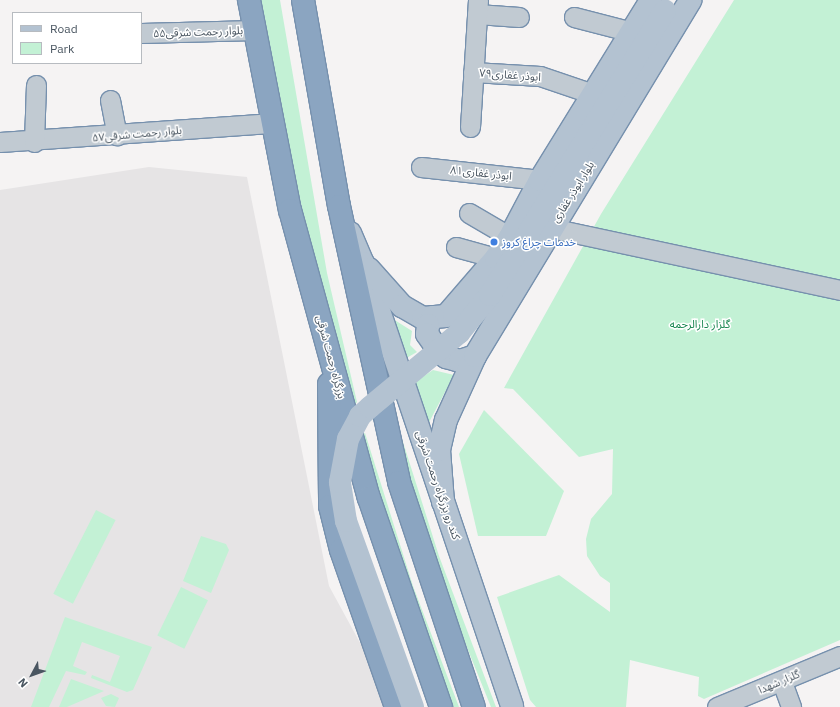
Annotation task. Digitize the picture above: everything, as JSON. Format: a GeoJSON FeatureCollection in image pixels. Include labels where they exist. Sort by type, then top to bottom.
{"type":"FeatureCollection","features":[{"type":"Feature","properties":{"kind":"highway","name":"بزرگراه رحمت شرقی"},"geometry":{"type":"LineString","coordinates":[[249,0],[290,210],[326,343],[369,498],[441,707]]}},
{"type":"Feature","properties":{"kind":"highway"},"geometry":{"type":"LineString","coordinates":[[303,0],[339,206],[399,482],[474,707]]}},
{"type":"Feature","properties":{"kind":"highway"},"geometry":{"type":"LineString","coordinates":[[326,343],[330,408],[330,506],[341,550],[396,707]]}},
{"type":"Feature","properties":{"kind":"main road","name":"بلوار ابوذر غفاری"},"geometry":{"type":"LineString","coordinates":[[443,502],[439,450],[446,420],[475,356],[551,228],[691,0]]}},
{"type":"Feature","properties":{"kind":"main road"},"geometry":{"type":"LineString","coordinates":[[339,206],[363,262],[402,306],[423,318],[446,316],[496,258],[510,237],[540,180],[632,32],[660,3]]}},
{"type":"Feature","properties":{"kind":"main road"},"geometry":{"type":"LineString","coordinates":[[414,707],[346,521],[340,482],[346,443],[360,416],[370,406],[459,333],[490,295],[660,3]]}},
{"type":"Feature","properties":{"kind":"main road","name":"کند رو بزرگراه رحمت شرقی"},"geometry":{"type":"LineString","coordinates":[[363,262],[512,707]]}},
{"type":"Feature","properties":{"kind":"main road"},"geometry":{"type":"LineString","coordinates":[[433,317],[428,325],[427,334],[438,350],[446,358],[460,361],[475,356]]}},
{"type":"Feature","properties":{"kind":"street"},"geometry":{"type":"LineString","coordinates":[[470,127],[477,7],[519,17]]}},
{"type":"Feature","properties":{"kind":"street"},"geometry":{"type":"LineString","coordinates":[[574,17],[632,32]]}},
{"type":"Feature","properties":{"kind":"street","name":"بلوار رحمت شرقی۵۵"},"geometry":{"type":"LineString","coordinates":[[142,33],[255,30]]}},
{"type":"Feature","properties":{"kind":"street","name":"۷۹ابوذر غفاری"},"geometry":{"type":"LineString","coordinates":[[474,72],[540,76],[593,94]]}},
{"type":"Feature","properties":{"kind":"street"},"geometry":{"type":"LineString","coordinates":[[34,142],[36,85]]}},
{"type":"Feature","properties":{"kind":"street"},"geometry":{"type":"LineString","coordinates":[[110,100],[117,135]]}},
{"type":"Feature","properties":{"kind":"street","name":"۵۷بلوار رحمت شرقی"},"geometry":{"type":"LineString","coordinates":[[0,142],[34,142],[273,123]]}},
{"type":"Feature","properties":{"kind":"street","name":"۸۱ابوذر غفاری"},"geometry":{"type":"LineString","coordinates":[[421,167],[540,180]]}},
{"type":"Feature","properties":{"kind":"street"},"geometry":{"type":"LineString","coordinates":[[469,213],[510,237]]}},
{"type":"Feature","properties":{"kind":"street"},"geometry":{"type":"LineString","coordinates":[[551,228],[840,290]]}},
{"type":"Feature","properties":{"kind":"street"},"geometry":{"type":"LineString","coordinates":[[456,247],[496,258]]}},
{"type":"Feature","properties":{"kind":"street","name":"گلزار شهدا"},"geometry":{"type":"LineString","coordinates":[[717,707],[782,682],[840,656]]}},
{"type":"Feature","properties":{"kind":"street"},"geometry":{"type":"LineString","coordinates":[[782,682],[791,707]]}},
{"type":"Feature","properties":{"kind":"shaded area"},"geometry":{"type":"Polygon","coordinates":[[[149,167],[247,177],[329,586],[395,707],[0,707],[0,190],[149,167]]]}},
{"type":"Feature","properties":{"kind":"green space"},"geometry":{"type":"Polygon","coordinates":[[[260,0],[280,0],[327,273],[357,402],[350,411],[298,191],[260,0]]]}},
{"type":"Feature","properties":{"kind":"green space","name":"گلزار دارالرحمه"},"geometry":{"type":"Polygon","coordinates":[[[734,0],[840,0],[840,640],[704,699],[698,696],[699,677],[630,660],[626,707],[536,707],[530,700],[497,597],[559,575],[610,612],[610,583],[600,576],[587,556],[586,539],[591,519],[612,494],[613,449],[579,457],[513,389],[504,388],[601,214],[734,0]]]}},
{"type":"Feature","properties":{"kind":"green space"},"geometry":{"type":"Polygon","coordinates":[[[393,319],[412,331],[410,345],[417,352],[403,360],[393,319]]]}},
{"type":"Feature","properties":{"kind":"green space"},"geometry":{"type":"Polygon","coordinates":[[[433,370],[454,375],[426,428],[412,384],[433,370]]]}},
{"type":"Feature","properties":{"kind":"green space"},"geometry":{"type":"Polygon","coordinates":[[[391,404],[439,556],[496,707],[491,707],[447,598],[397,442],[391,404]]]}},
{"type":"Feature","properties":{"kind":"green space"},"geometry":{"type":"Polygon","coordinates":[[[484,410],[564,491],[546,536],[478,536],[459,454],[484,410]]]}},
{"type":"Feature","properties":{"kind":"green space"},"geometry":{"type":"Polygon","coordinates":[[[365,433],[413,586],[459,707],[451,707],[359,437],[365,433]]]}},
{"type":"Feature","properties":{"kind":"green space"},"geometry":{"type":"Polygon","coordinates":[[[96,510],[116,520],[73,604],[53,594],[96,510]]]}},
{"type":"Feature","properties":{"kind":"green space"},"geometry":{"type":"Polygon","coordinates":[[[201,536],[226,544],[229,550],[211,593],[183,581],[201,536]]]}},
{"type":"Feature","properties":{"kind":"green space"},"geometry":{"type":"Polygon","coordinates":[[[181,587],[208,600],[184,649],[157,636],[181,587]]]}},
{"type":"Feature","properties":{"kind":"green space"},"geometry":{"type":"Polygon","coordinates":[[[65,617],[152,647],[133,690],[127,692],[91,678],[92,675],[110,682],[120,656],[82,642],[73,666],[87,672],[85,675],[66,671],[49,707],[31,707],[65,617]]]}},
{"type":"Feature","properties":{"kind":"green space"},"geometry":{"type":"Polygon","coordinates":[[[71,679],[104,691],[67,707],[59,707],[71,679]]]}},
{"type":"Feature","properties":{"kind":"green space"},"geometry":{"type":"Polygon","coordinates":[[[111,694],[119,698],[115,707],[106,706],[101,698],[111,694]]]}},
{"type":"Feature","properties":{"kind":"place","name":"خدمات چراغ کروز"},"geometry":{"type":"Point","coordinates":[494,242]}}]}
